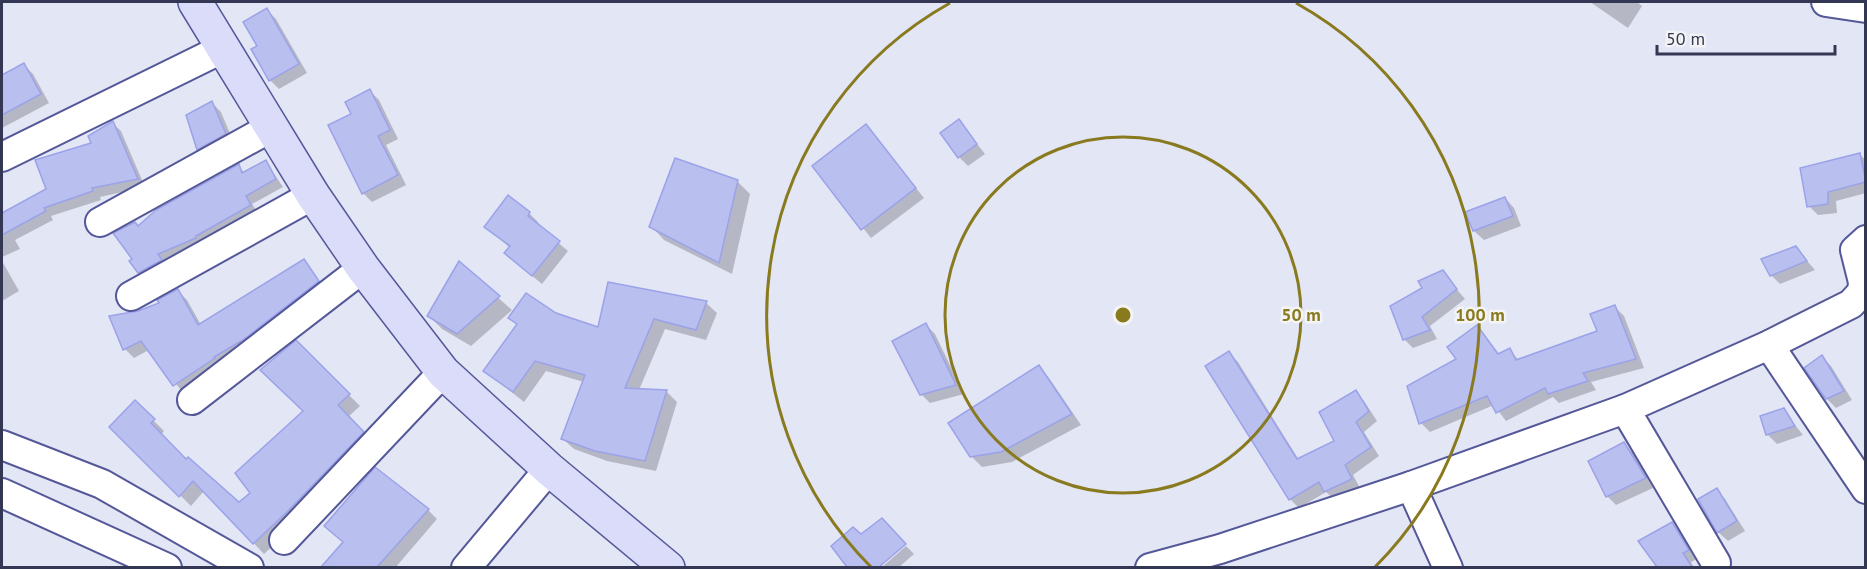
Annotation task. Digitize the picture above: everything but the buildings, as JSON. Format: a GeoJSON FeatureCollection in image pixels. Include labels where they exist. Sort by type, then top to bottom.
{"type":"FeatureCollection","features":[{"type":"Feature","properties":{"kind":"street"},"geometry":{"type":"LineString","coordinates":[[195,2],[313,195],[363,268],[443,372],[549,469],[669,567]]}},
{"type":"Feature","properties":{"kind":"street"},"geometry":{"type":"LineString","coordinates":[[1826,2],[1866,8]]}},
{"type":"Feature","properties":{"kind":"street"},"geometry":{"type":"LineString","coordinates":[[2,158],[224,48]]}},
{"type":"Feature","properties":{"kind":"street"},"geometry":{"type":"LineString","coordinates":[[100,222],[272,127]]}},
{"type":"Feature","properties":{"kind":"street"},"geometry":{"type":"LineString","coordinates":[[131,296],[313,195]]}},
{"type":"Feature","properties":{"kind":"street"},"geometry":{"type":"LineString","coordinates":[[1150,567],[1220,549],[1411,486],[1625,409],[1769,345],[1851,304],[1862,292],[1863,282],[1855,250],[1866,240]]}},
{"type":"Feature","properties":{"kind":"street"},"geometry":{"type":"LineString","coordinates":[[192,400],[363,268]]}},
{"type":"Feature","properties":{"kind":"street"},"geometry":{"type":"LineString","coordinates":[[1769,345],[1866,489]]}},
{"type":"Feature","properties":{"kind":"street"},"geometry":{"type":"LineString","coordinates":[[284,540],[443,372]]}},
{"type":"Feature","properties":{"kind":"street"},"geometry":{"type":"LineString","coordinates":[[1625,409],[1716,563]]}},
{"type":"Feature","properties":{"kind":"street"},"geometry":{"type":"LineString","coordinates":[[2,446],[102,484],[249,567]]}},
{"type":"Feature","properties":{"kind":"street"},"geometry":{"type":"LineString","coordinates":[[466,567],[549,469]]}},
{"type":"Feature","properties":{"kind":"street"},"geometry":{"type":"LineString","coordinates":[[1411,486],[1448,567]]}},
{"type":"Feature","properties":{"kind":"street"},"geometry":{"type":"LineString","coordinates":[[2,493],[167,567]]}}]}
